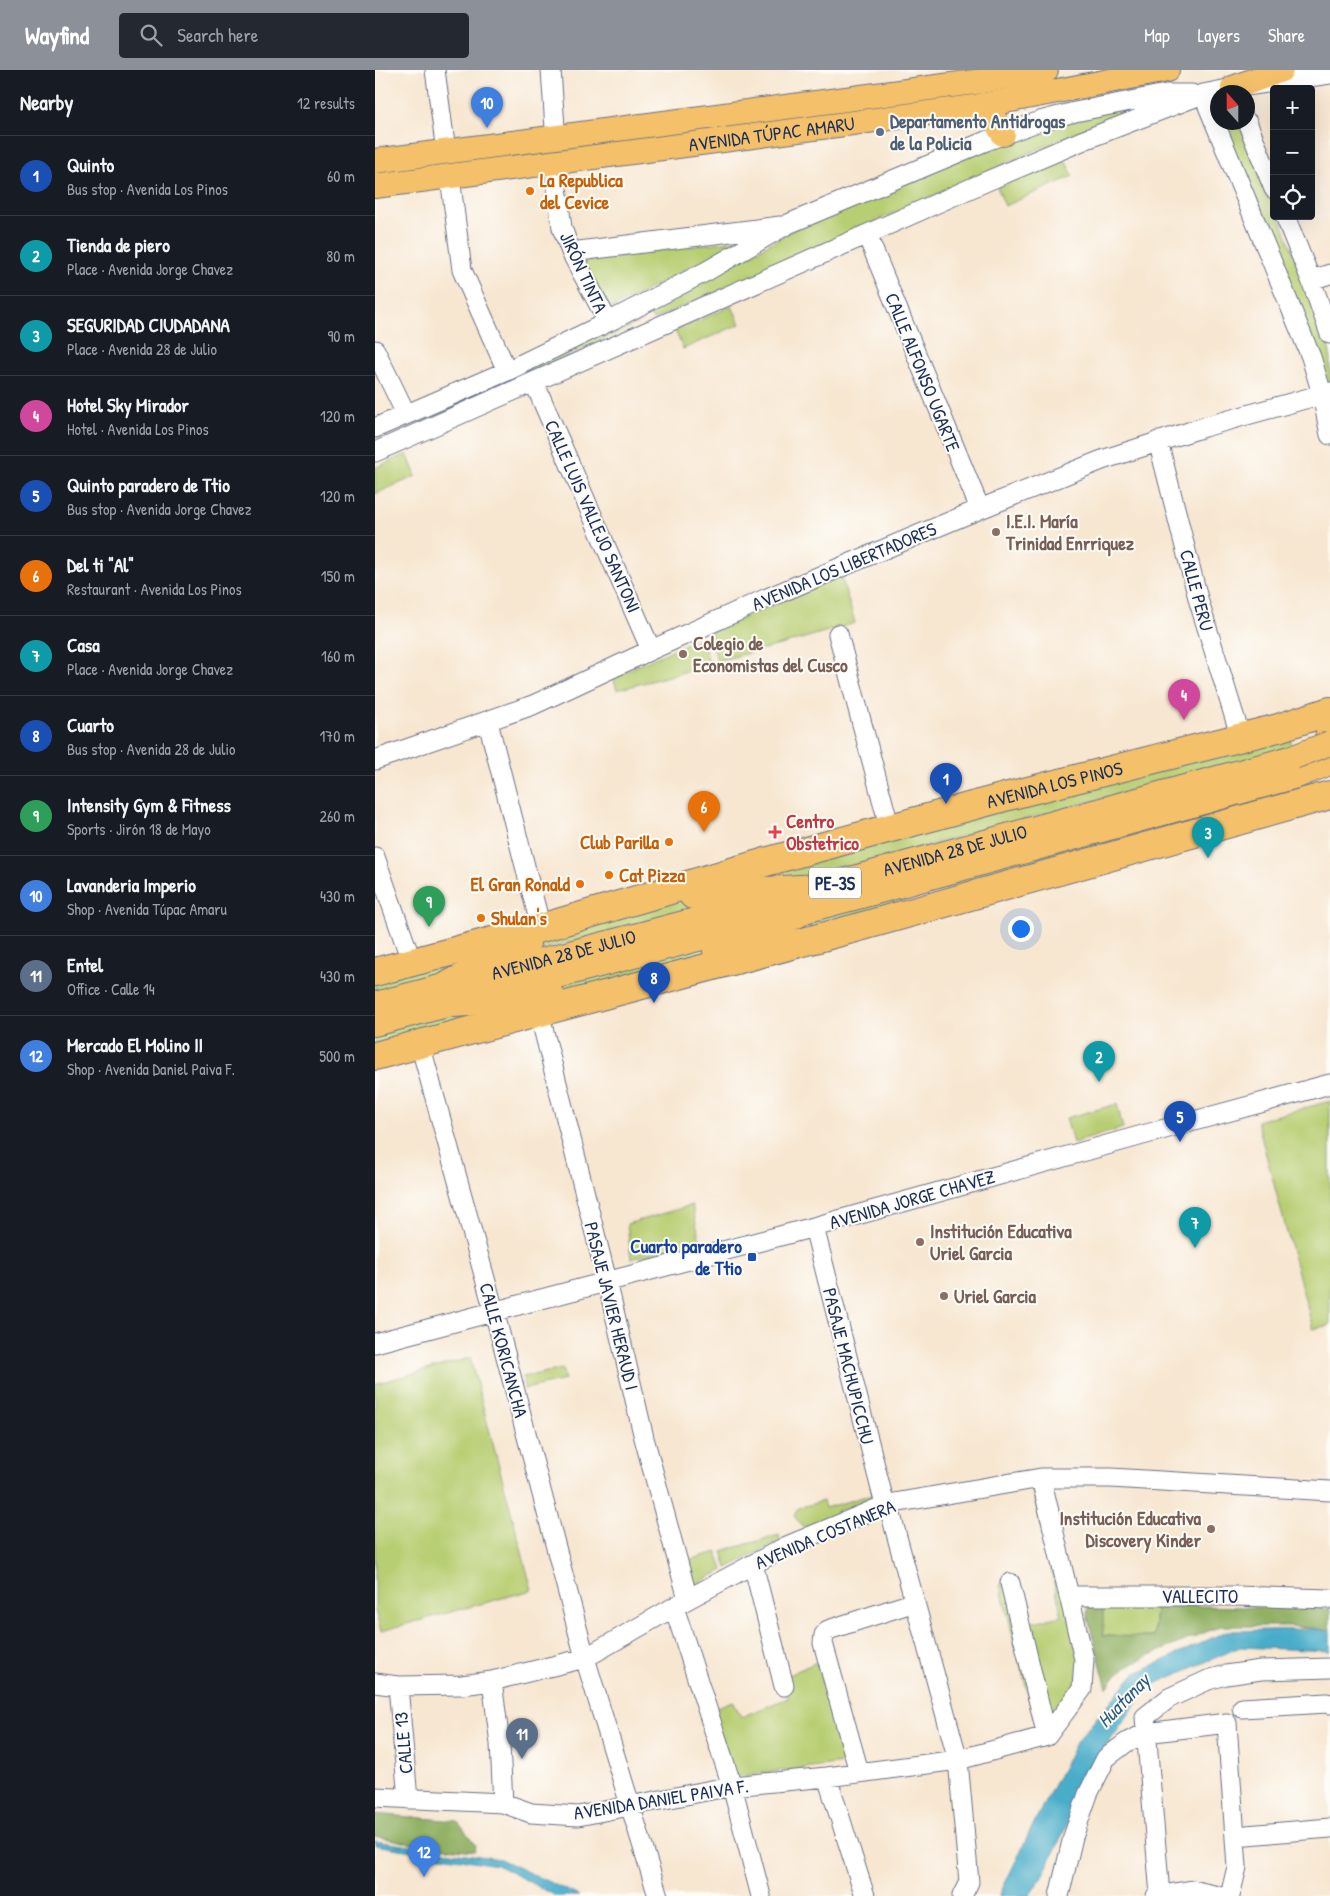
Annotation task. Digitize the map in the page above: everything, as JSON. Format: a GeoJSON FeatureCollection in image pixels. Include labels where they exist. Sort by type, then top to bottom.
{"type":"FeatureCollection","features":[{"type":"Feature","properties":{"kind":"highway","name":"AVENIDA LOS PINOS"},"geometry":{"type":"LineString","coordinates":[[375,972],[541,928],[1113,768],[1241,738],[1330,712]]}},
{"type":"Feature","properties":{"kind":"highway"},"geometry":{"type":"LineString","coordinates":[[1330,732],[1328,747],[1330,761]]}},
{"type":"Feature","properties":{"kind":"highway"},"geometry":{"type":"LineString","coordinates":[[375,1056],[865,925],[1330,795]]}},
{"type":"Feature","properties":{"kind":"highway"},"geometry":{"type":"LineString","coordinates":[[643,899],[817,888]]}},
{"type":"Feature","properties":{"kind":"highway"},"geometry":{"type":"LineString","coordinates":[[451,994],[521,946],[606,909]]}},
{"type":"Feature","properties":{"kind":"highway"},"geometry":{"type":"LineString","coordinates":[[665,978],[726,946],[798,913]]}},
{"type":"Feature","properties":{"kind":"highway"},"geometry":{"type":"LineString","coordinates":[[451,994],[613,992]]}},
{"type":"Feature","properties":{"kind":"main road","name":"AVENIDA TÚPAC AMARU"},"geometry":{"type":"LineString","coordinates":[[375,161],[980,75],[1046,70]]}},
{"type":"Feature","properties":{"kind":"main road","name":"AVENIDA TÚPAC AMARU"},"geometry":{"type":"LineString","coordinates":[[375,186],[987,104],[1167,70]]}},
{"type":"Feature","properties":{"kind":"main road"},"geometry":{"type":"LineString","coordinates":[[1246,85],[1281,70]]}},
{"type":"Feature","properties":{"kind":"main road"},"geometry":{"type":"LineString","coordinates":[[987,104],[1003,134]]}},
{"type":"Feature","properties":{"kind":"main road","name":"AVENIDA 28 DE JULIO"},"geometry":{"type":"LineString","coordinates":[[375,1004],[451,994],[798,913],[1295,766],[1330,743]]}},
{"type":"Feature","properties":{"kind":"main road","name":"AVENIDA 28 DE JULIO"},"geometry":{"type":"LineString","coordinates":[[375,1024],[451,994],[817,888],[1295,766],[1330,761]]}},
{"type":"Feature","properties":{"kind":"street"},"geometry":{"type":"LineString","coordinates":[[435,70],[445,144]]}},
{"type":"Feature","properties":{"kind":"street"},"geometry":{"type":"LineString","coordinates":[[551,70],[555,128]]}},
{"type":"Feature","properties":{"kind":"street"},"geometry":{"type":"LineString","coordinates":[[375,154],[968,72],[980,75],[987,104]]}},
{"type":"Feature","properties":{"kind":"street"},"geometry":{"type":"LineString","coordinates":[[1255,86],[1330,74]]}},
{"type":"Feature","properties":{"kind":"street"},"geometry":{"type":"LineString","coordinates":[[375,428],[507,371],[608,322],[707,271],[788,224],[1003,134],[1040,121],[1166,94],[1210,93]]}},
{"type":"Feature","properties":{"kind":"street"},"geometry":{"type":"LineString","coordinates":[[375,452],[985,182],[1084,140],[1203,94]]}},
{"type":"Feature","properties":{"kind":"street"},"geometry":{"type":"LineString","coordinates":[[1203,94],[1326,393],[1330,435]]}},
{"type":"Feature","properties":{"kind":"street"},"geometry":{"type":"LineString","coordinates":[[1250,130],[1270,179]]}},
{"type":"Feature","properties":{"kind":"street","name":"JIRÓN TINTA"},"geometry":{"type":"LineString","coordinates":[[554,163],[562,228],[571,252],[608,322]]}},
{"type":"Feature","properties":{"kind":"street"},"geometry":{"type":"LineString","coordinates":[[450,177],[462,270],[507,371]]}},
{"type":"Feature","properties":{"kind":"street"},"geometry":{"type":"LineString","coordinates":[[1287,220],[1330,334]]}},
{"type":"Feature","properties":{"kind":"street"},"geometry":{"type":"LineString","coordinates":[[571,252],[788,224]]}},
{"type":"Feature","properties":{"kind":"street","name":"CALLE ALFONSO UGARTE"},"geometry":{"type":"LineString","coordinates":[[867,235],[980,509]]}},
{"type":"Feature","properties":{"kind":"street"},"geometry":{"type":"LineString","coordinates":[[1311,280],[1330,274]]}},
{"type":"Feature","properties":{"kind":"street"},"geometry":{"type":"LineString","coordinates":[[375,350],[406,414]]}},
{"type":"Feature","properties":{"kind":"street","name":"CALLE LUIS VALLEJO SANTONI"},"geometry":{"type":"LineString","coordinates":[[534,382],[651,650]]}},
{"type":"Feature","properties":{"kind":"street","name":"AVENIDA LOS LIBERTADORES"},"geometry":{"type":"LineString","coordinates":[[375,760],[533,706],[765,599],[1102,460],[1158,441],[1326,393]]}},
{"type":"Feature","properties":{"kind":"street","name":"CALLE PERU"},"geometry":{"type":"LineString","coordinates":[[1158,441],[1199,602],[1241,738]]}},
{"type":"Feature","properties":{"kind":"street"},"geometry":{"type":"LineString","coordinates":[[838,634],[890,829]]}},
{"type":"Feature","properties":{"kind":"street"},"geometry":{"type":"LineString","coordinates":[[490,730],[541,928]]}},
{"type":"Feature","properties":{"kind":"street"},"geometry":{"type":"LineString","coordinates":[[375,857],[412,963]]}},
{"type":"Feature","properties":{"kind":"street","name":"PASAJE JAVIER HERAUD I"},"geometry":{"type":"LineString","coordinates":[[539,1012],[607,1281],[681,1603],[761,1896]]}},
{"type":"Feature","properties":{"kind":"street","name":"CALLE KORICANCHA"},"geometry":{"type":"LineString","coordinates":[[420,1044],[494,1311],[585,1658],[658,1896]]}},
{"type":"Feature","properties":{"kind":"street","name":"AVENIDA JORGE CHAVEZ"},"geometry":{"type":"LineString","coordinates":[[375,1343],[814,1227],[1330,1084]]}},
{"type":"Feature","properties":{"kind":"street","name":"PASAJE MACHUPICCHU"},"geometry":{"type":"LineString","coordinates":[[814,1227],[887,1504],[958,1760],[969,1882],[962,1896]]}},
{"type":"Feature","properties":{"kind":"street"},"geometry":{"type":"LineString","coordinates":[[1041,1478],[1084,1659],[1082,1689],[1047,1736]]}},
{"type":"Feature","properties":{"kind":"street","name":"AVENIDA COSTANERA"},"geometry":{"type":"LineString","coordinates":[[375,1683],[398,1686],[462,1685],[491,1681],[585,1658],[681,1603],[787,1546],[887,1504],[1041,1478],[1111,1478],[1330,1492]]}},
{"type":"Feature","properties":{"kind":"street"},"geometry":{"type":"LineString","coordinates":[[753,1564],[783,1686]]}},
{"type":"Feature","properties":{"kind":"street"},"geometry":{"type":"LineString","coordinates":[[1010,1583],[1047,1736]]}},
{"type":"Feature","properties":{"kind":"street","name":"VALLECITO"},"geometry":{"type":"LineString","coordinates":[[1069,1596],[1235,1596],[1330,1599]]}},
{"type":"Feature","properties":{"kind":"street"},"geometry":{"type":"LineString","coordinates":[[859,1772],[823,1643],[824,1635],[828,1630],[915,1602]]}},
{"type":"Feature","properties":{"kind":"street"},"geometry":{"type":"LineString","coordinates":[[1218,1896],[1191,1890],[1158,1895],[1145,1721],[1148,1714],[1169,1698],[1209,1680],[1226,1675],[1261,1670],[1330,1668]]}},
{"type":"Feature","properties":{"kind":"street"},"geometry":{"type":"LineString","coordinates":[[491,1681],[500,1744],[503,1803]]}},
{"type":"Feature","properties":{"kind":"street","name":"CALLE 13"},"geometry":{"type":"LineString","coordinates":[[398,1686],[408,1800]]}},
{"type":"Feature","properties":{"kind":"street"},"geometry":{"type":"LineString","coordinates":[[1242,1708],[1330,1704]]}},
{"type":"Feature","properties":{"kind":"street"},"geometry":{"type":"LineString","coordinates":[[1059,1896],[1073,1837],[1088,1794],[1106,1758],[1127,1742],[1146,1733],[1227,1723],[1237,1867],[1231,1896]]}},
{"type":"Feature","properties":{"kind":"street","name":"AVENIDA DANIEL PAIVA F."},"geometry":{"type":"LineString","coordinates":[[375,1797],[503,1803],[531,1813],[578,1816],[732,1786],[827,1777],[958,1760],[1047,1736]]}},
{"type":"Feature","properties":{"kind":"street"},"geometry":{"type":"LineString","coordinates":[[827,1777],[865,1896]]}},
{"type":"Feature","properties":{"kind":"street"},"geometry":{"type":"LineString","coordinates":[[1235,1836],[1330,1828]]}},
{"type":"Feature","properties":{"kind":"green space"},"geometry":{"type":"Polygon","coordinates":[[[1138,105],[653,320],[649,312],[797,228],[1040,126],[1138,105]]]}},
{"type":"Feature","properties":{"kind":"green space"},"geometry":{"type":"Polygon","coordinates":[[[1225,130],[1245,130],[1270,193],[1270,220],[1281,220],[1318,315],[1330,352],[1330,384],[1326,386],[1225,130]]]}},
{"type":"Feature","properties":{"kind":"green space"},"geometry":{"type":"Polygon","coordinates":[[[1064,157],[1073,176],[1005,206],[997,187],[1064,157]]]}},
{"type":"Feature","properties":{"kind":"green space"},"geometry":{"type":"Polygon","coordinates":[[[745,239],[609,310],[583,261],[745,239]]]}},
{"type":"Feature","properties":{"kind":"green space"},"geometry":{"type":"Polygon","coordinates":[[[732,306],[740,324],[683,349],[675,330],[732,306]]]}},
{"type":"Feature","properties":{"kind":"green space"},"geometry":{"type":"Polygon","coordinates":[[[640,314],[642,321],[527,376],[524,369],[640,314]]]}},
{"type":"Feature","properties":{"kind":"green space"},"geometry":{"type":"Polygon","coordinates":[[[500,381],[502,387],[421,423],[419,417],[500,381]]]}},
{"type":"Feature","properties":{"kind":"green space"},"geometry":{"type":"Polygon","coordinates":[[[407,454],[416,476],[375,494],[375,468],[407,454]]]}},
{"type":"Feature","properties":{"kind":"green space"},"geometry":{"type":"Polygon","coordinates":[[[841,576],[855,623],[717,661],[710,632],[841,576]]]}},
{"type":"Feature","properties":{"kind":"green space"},"geometry":{"type":"Polygon","coordinates":[[[701,637],[710,665],[617,690],[613,677],[701,637]]]}},
{"type":"Feature","properties":{"kind":"green space"},"geometry":{"type":"Polygon","coordinates":[[[1289,733],[1292,747],[375,995],[375,981],[1289,733]]]}},
{"type":"Feature","properties":{"kind":"green space"},"geometry":{"type":"Polygon","coordinates":[[[1295,784],[1299,794],[375,1044],[375,1031],[1295,784]]]}},
{"type":"Feature","properties":{"kind":"green space"},"geometry":{"type":"Polygon","coordinates":[[[1330,1101],[1330,1325],[1313,1329],[1257,1121],[1330,1101]]]}},
{"type":"Feature","properties":{"kind":"green space"},"geometry":{"type":"Polygon","coordinates":[[[1117,1104],[1123,1128],[1073,1143],[1066,1118],[1117,1104]]]}},
{"type":"Feature","properties":{"kind":"green space"},"geometry":{"type":"Polygon","coordinates":[[[692,1205],[700,1241],[631,1259],[627,1224],[692,1205]]]}},
{"type":"Feature","properties":{"kind":"green space"},"geometry":{"type":"Polygon","coordinates":[[[470,1358],[532,1590],[381,1631],[375,1611],[375,1384],[470,1358]]]}},
{"type":"Feature","properties":{"kind":"green space"},"geometry":{"type":"Polygon","coordinates":[[[562,1369],[565,1380],[524,1389],[523,1377],[562,1369]]]}},
{"type":"Feature","properties":{"kind":"green space"},"geometry":{"type":"Polygon","coordinates":[[[1045,1491],[1089,1687],[1037,1729],[1000,1585],[1007,1583],[1018,1625],[1062,1616],[1033,1492],[1045,1491]]]}},
{"type":"Feature","properties":{"kind":"green space"},"geometry":{"type":"Polygon","coordinates":[[[873,1494],[875,1501],[836,1511],[836,1515],[804,1528],[794,1516],[798,1508],[823,1501],[825,1508],[873,1494]]]}},
{"type":"Feature","properties":{"kind":"green space"},"geometry":{"type":"Polygon","coordinates":[[[779,1535],[780,1541],[727,1568],[722,1551],[779,1535]]]}},
{"type":"Feature","properties":{"kind":"green space"},"geometry":{"type":"Polygon","coordinates":[[[717,1552],[723,1570],[688,1588],[681,1562],[717,1552]]]}},
{"type":"Feature","properties":{"kind":"green space"},"geometry":{"type":"Polygon","coordinates":[[[1088,1603],[1103,1604],[1103,1636],[1154,1637],[1156,1605],[1330,1609],[1330,1630],[1290,1626],[1221,1626],[1148,1656],[1125,1668],[1114,1677],[1107,1688],[1087,1615],[1088,1603]]]}},
{"type":"Feature","properties":{"kind":"green space"},"geometry":{"type":"Polygon","coordinates":[[[1103,1604],[1156,1605],[1154,1637],[1102,1636],[1103,1604]]]}},
{"type":"Feature","properties":{"kind":"green space"},"geometry":{"type":"Polygon","coordinates":[[[817,1662],[843,1763],[733,1777],[711,1709],[733,1701],[741,1717],[788,1698],[786,1676],[817,1662]]]}},
{"type":"Feature","properties":{"kind":"green space"},"geometry":{"type":"Polygon","coordinates":[[[375,1814],[457,1821],[476,1845],[475,1851],[418,1845],[375,1836],[375,1814]]]}},
{"type":"Feature","properties":{"kind":"water","name":"Huatanay"},"geometry":{"type":"Polygon","coordinates":[[[1310,1629],[1330,1631],[1330,1651],[1240,1647],[1148,1687],[1103,1751],[1042,1877],[1029,1896],[999,1896],[1037,1817],[1077,1741],[1134,1674],[1227,1631],[1310,1629]]]}},
{"type":"Feature","properties":{"kind":"water"},"geometry":{"type":"Polygon","coordinates":[[[375,1841],[500,1859],[579,1896],[556,1896],[497,1865],[375,1845],[375,1841]]]}},
{"type":"Feature","properties":{"kind":"place","name":"Lavanderia Imperio"},"geometry":{"type":"Point","coordinates":[487,128]}},
{"type":"Feature","properties":{"kind":"place","name":"Departamento Antidrogas de la Policia"},"geometry":{"type":"Point","coordinates":[880,132]}},
{"type":"Feature","properties":{"kind":"place","name":"La Republica del Cevice"},"geometry":{"type":"Point","coordinates":[530,191]}},
{"type":"Feature","properties":{"kind":"place","name":"I.E.I. María Trinidad Enrriquez"},"geometry":{"type":"Point","coordinates":[996,532]}},
{"type":"Feature","properties":{"kind":"place","name":"Colegio de Economistas del Cusco"},"geometry":{"type":"Point","coordinates":[683,654]}},
{"type":"Feature","properties":{"kind":"place","name":"Hotel Sky Mirador"},"geometry":{"type":"Point","coordinates":[1184,720]}},
{"type":"Feature","properties":{"kind":"place","name":"Quinto"},"geometry":{"type":"Point","coordinates":[946,804]}},
{"type":"Feature","properties":{"kind":"place","name":"Del ti \"Al\""},"geometry":{"type":"Point","coordinates":[704,832]}},
{"type":"Feature","properties":{"kind":"place","name":"Centro Obstetrico"},"geometry":{"type":"Point","coordinates":[775,832]}},
{"type":"Feature","properties":{"kind":"place","name":"Club Parilla"},"geometry":{"type":"Point","coordinates":[669,842]}},
{"type":"Feature","properties":{"kind":"place","name":"SEGURIDAD CIUDADANA"},"geometry":{"type":"Point","coordinates":[1208,858]}},
{"type":"Feature","properties":{"kind":"place","name":"Cat Pizza"},"geometry":{"type":"Point","coordinates":[609,875]}},
{"type":"Feature","properties":{"kind":"place","name":"El Gran Ronald"},"geometry":{"type":"Point","coordinates":[580,884]}},
{"type":"Feature","properties":{"kind":"place","name":"Shulan's"},"geometry":{"type":"Point","coordinates":[481,918]}},
{"type":"Feature","properties":{"kind":"place","name":"Intensity Gym & Fitness"},"geometry":{"type":"Point","coordinates":[429,927]}},
{"type":"Feature","properties":{"kind":"place","name":"Cuarto"},"geometry":{"type":"Point","coordinates":[654,1003]}},
{"type":"Feature","properties":{"kind":"place","name":"Tienda de piero"},"geometry":{"type":"Point","coordinates":[1099,1082]}},
{"type":"Feature","properties":{"kind":"place","name":"Quinto paradero de Ttio"},"geometry":{"type":"Point","coordinates":[1180,1142]}},
{"type":"Feature","properties":{"kind":"place","name":"Institución Educativa Uriel Garcia"},"geometry":{"type":"Point","coordinates":[920,1242]}},
{"type":"Feature","properties":{"kind":"place","name":"Casa"},"geometry":{"type":"Point","coordinates":[1195,1248]}},
{"type":"Feature","properties":{"kind":"place","name":"Cuarto paradero de Ttio"},"geometry":{"type":"Point","coordinates":[752,1257]}},
{"type":"Feature","properties":{"kind":"place","name":"Uriel Garcia"},"geometry":{"type":"Point","coordinates":[944,1296]}},
{"type":"Feature","properties":{"kind":"place","name":"Institución Educativa Discovery Kinder"},"geometry":{"type":"Point","coordinates":[1211,1529]}},
{"type":"Feature","properties":{"kind":"place","name":"Entel"},"geometry":{"type":"Point","coordinates":[522,1759]}},
{"type":"Feature","properties":{"kind":"place","name":"Mercado El Molino II"},"geometry":{"type":"Point","coordinates":[424,1877]}}]}
